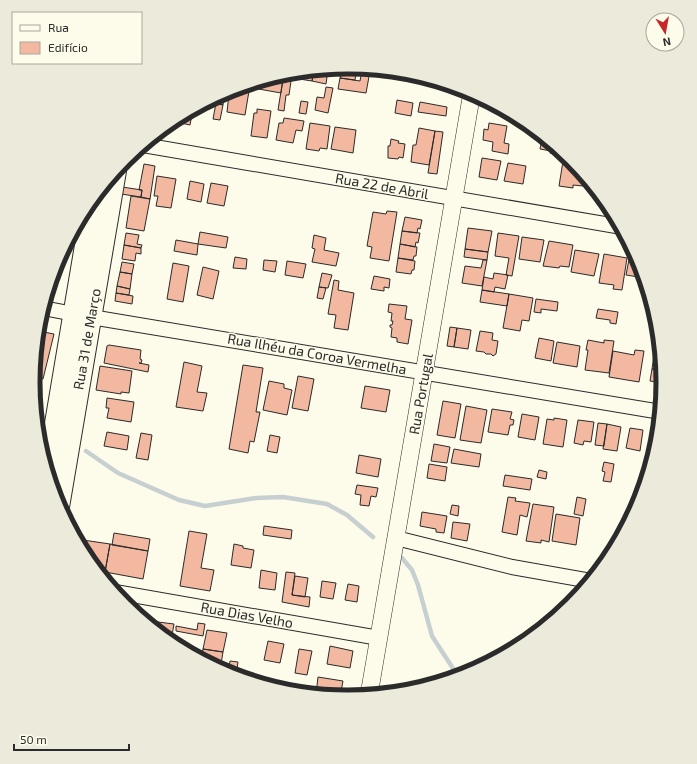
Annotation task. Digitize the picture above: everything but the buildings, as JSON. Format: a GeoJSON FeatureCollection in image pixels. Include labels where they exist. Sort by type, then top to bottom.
{"type":"FeatureCollection","features":[{"type":"Feature","properties":{"kind":"main road","name":"Rua 31 de Março"},"geometry":{"type":"LineString","coordinates":[[50,458],[113,184]]}},
{"type":"Feature","properties":{"kind":"main road","name":"Rua 31 de Março"},"geometry":{"type":"LineString","coordinates":[[61,494],[82,315],[92,211]]}},
{"type":"Feature","properties":{"kind":"street","name":"Rua Portugal"},"geometry":{"type":"LineString","coordinates":[[371,690],[471,99]]}},
{"type":"Feature","properties":{"kind":"street","name":"Rua 22 de Abril"},"geometry":{"type":"LineString","coordinates":[[150,146],[615,226]]}},
{"type":"Feature","properties":{"kind":"street","name":"Rua Ilhéu da Coroa Vermelha"},"geometry":{"type":"LineString","coordinates":[[49,309],[655,411]]}},
{"type":"Feature","properties":{"kind":"street"},"geometry":{"type":"LineString","coordinates":[[396,538],[512,567],[584,580]]}},
{"type":"Feature","properties":{"kind":"street","name":"Rua Dias Velho"},"geometry":{"type":"LineString","coordinates":[[125,594],[379,638]]}},
{"type":"Feature","properties":{"kind":"waterway"},"geometry":{"type":"LineString","coordinates":[[86,451],[118,473],[179,500],[205,506],[256,498],[283,497],[327,504],[347,515],[373,537]]}},
{"type":"Feature","properties":{"kind":"waterway"},"geometry":{"type":"LineString","coordinates":[[402,558],[412,570],[418,585],[432,636],[455,671]]}}]}
